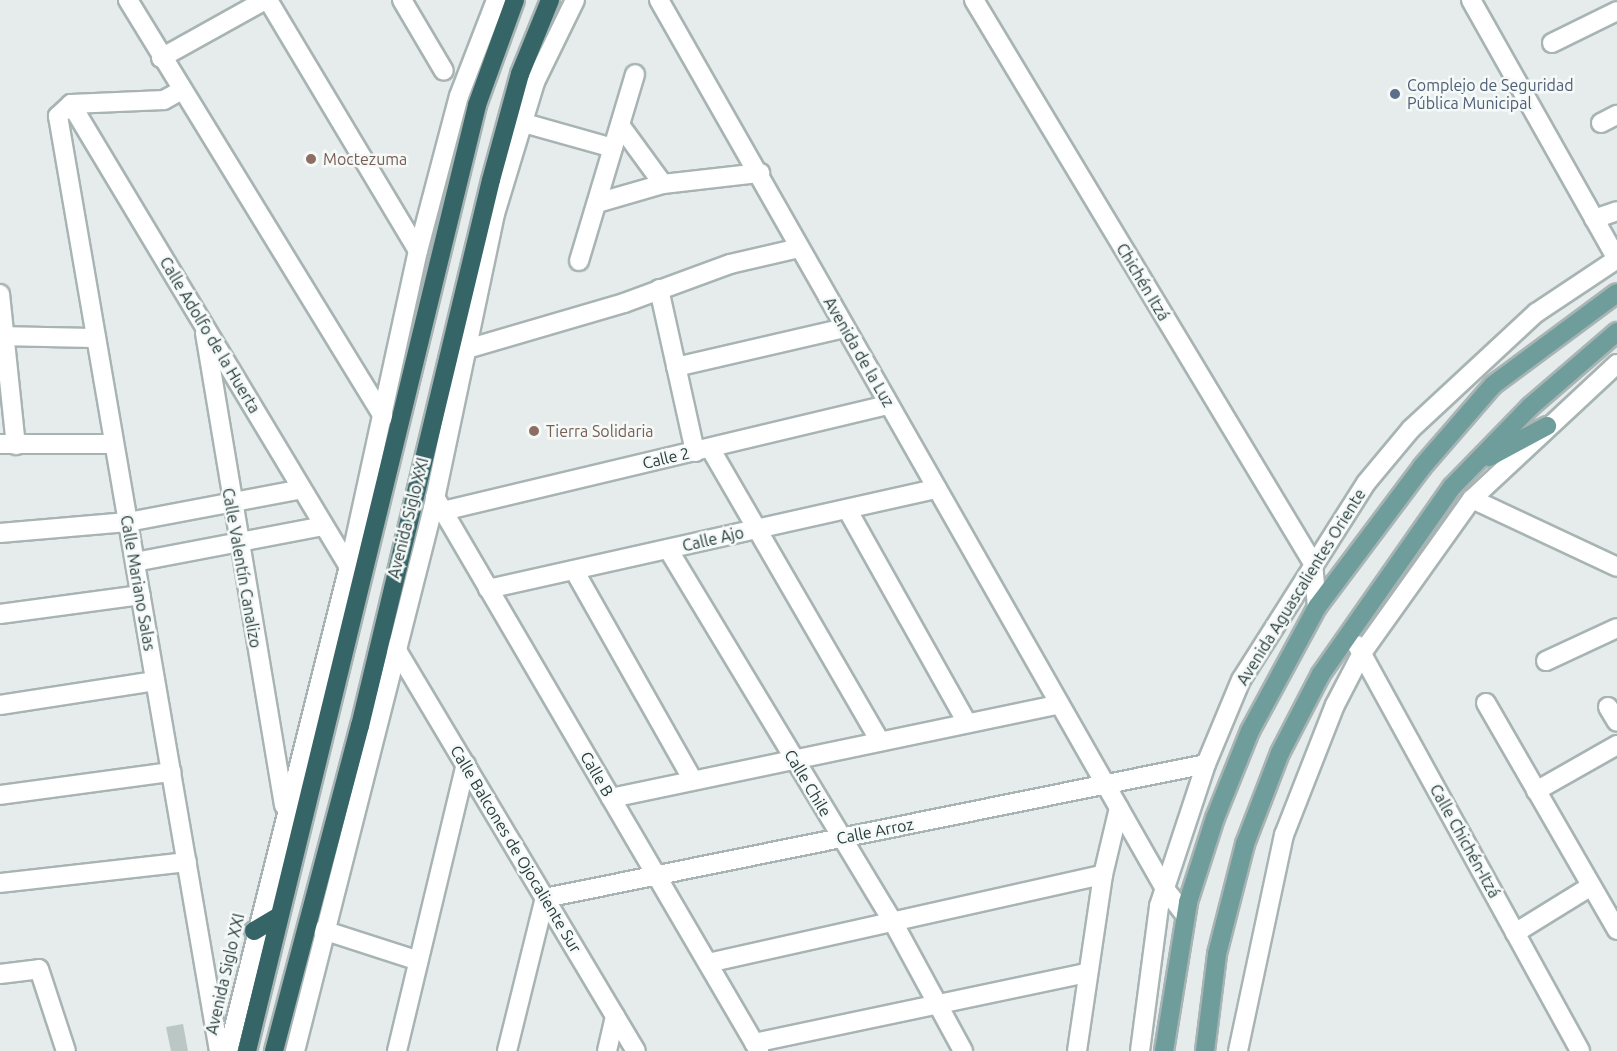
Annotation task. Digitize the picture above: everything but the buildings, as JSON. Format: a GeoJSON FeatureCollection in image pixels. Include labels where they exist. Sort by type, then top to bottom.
{"type":"FeatureCollection","features":[{"type":"Feature","properties":{"kind":"highway","name":"Avenida Siglo XXI"},"geometry":{"type":"LineString","coordinates":[[247,1051],[277,917],[344,649],[397,422],[477,105],[515,0]]}},
{"type":"Feature","properties":{"kind":"highway","name":"Avenida Siglo XXI"},"geometry":{"type":"LineString","coordinates":[[274,1051],[360,726],[491,180],[520,74],[550,0]]}},
{"type":"Feature","properties":{"kind":"highway"},"geometry":{"type":"LineString","coordinates":[[333,625],[344,649]]}},
{"type":"Feature","properties":{"kind":"highway"},"geometry":{"type":"LineString","coordinates":[[360,726],[368,754]]}},
{"type":"Feature","properties":{"kind":"highway"},"geometry":{"type":"LineString","coordinates":[[254,931],[277,917]]}},
{"type":"Feature","properties":{"kind":"main road","name":"Avenida Aguascalientes Oriente"},"geometry":{"type":"LineString","coordinates":[[1164,1051],[1185,915],[1215,818],[1250,731],[1317,607],[1415,476],[1493,385],[1617,293]]}},
{"type":"Feature","properties":{"kind":"main road"},"geometry":{"type":"LineString","coordinates":[[1205,1051],[1217,954],[1245,844],[1280,753],[1350,631],[1472,466],[1530,407],[1617,332]]}},
{"type":"Feature","properties":{"kind":"main road"},"geometry":{"type":"LineString","coordinates":[[1472,466],[1546,426]]}},
{"type":"Feature","properties":{"kind":"street"},"geometry":{"type":"LineString","coordinates":[[128,0],[161,58],[380,415],[397,422]]}},
{"type":"Feature","properties":{"kind":"street"},"geometry":{"type":"LineString","coordinates":[[161,58],[266,0],[418,251]]}},
{"type":"Feature","properties":{"kind":"street"},"geometry":{"type":"LineString","coordinates":[[402,0],[444,71]]}},
{"type":"Feature","properties":{"kind":"street","name":"Avenida Siglo XXI"},"geometry":{"type":"LineString","coordinates":[[228,1051],[254,931],[349,567],[380,415],[418,251],[459,96],[495,0]]}},
{"type":"Feature","properties":{"kind":"street","name":"Avenida Siglo XXI"},"geometry":{"type":"LineString","coordinates":[[295,1051],[323,930],[396,647],[439,504],[495,214],[535,82],[575,0]]}},
{"type":"Feature","properties":{"kind":"street","name":"Avenida de la Luz"},"geometry":{"type":"LineString","coordinates":[[659,0],[760,173],[799,248],[1105,785],[1165,889],[1185,915]]}},
{"type":"Feature","properties":{"kind":"street","name":"Chichén Itzá"},"geometry":{"type":"LineString","coordinates":[[974,0],[1313,563]]}},
{"type":"Feature","properties":{"kind":"street"},"geometry":{"type":"LineString","coordinates":[[1471,0],[1617,259]]}},
{"type":"Feature","properties":{"kind":"street"},"geometry":{"type":"LineString","coordinates":[[1552,43],[1617,11]]}},
{"type":"Feature","properties":{"kind":"street"},"geometry":{"type":"LineString","coordinates":[[579,261],[635,74]]}},
{"type":"Feature","properties":{"kind":"street"},"geometry":{"type":"LineString","coordinates":[[65,110],[164,100],[182,90]]}},
{"type":"Feature","properties":{"kind":"street","name":"Calle Adolfo de la Huerta"},"geometry":{"type":"LineString","coordinates":[[65,110],[204,325],[349,567]]}},
{"type":"Feature","properties":{"kind":"street","name":"Calle Mariano Salas"},"geometry":{"type":"LineString","coordinates":[[65,110],[96,338],[219,1051]]}},
{"type":"Feature","properties":{"kind":"street"},"geometry":{"type":"LineString","coordinates":[[524,123],[613,148]]}},
{"type":"Feature","properties":{"kind":"street"},"geometry":{"type":"LineString","coordinates":[[620,125],[663,184]]}},
{"type":"Feature","properties":{"kind":"street"},"geometry":{"type":"LineString","coordinates":[[597,203],[663,184],[760,173]]}},
{"type":"Feature","properties":{"kind":"street"},"geometry":{"type":"LineString","coordinates":[[1594,219],[1617,211]]}},
{"type":"Feature","properties":{"kind":"street"},"geometry":{"type":"LineString","coordinates":[[470,348],[659,289],[730,264],[799,248]]}},
{"type":"Feature","properties":{"kind":"street","name":"Avenida Aguascalientes Oriente"},"geometry":{"type":"LineString","coordinates":[[1140,1051],[1149,963],[1165,889],[1206,764],[1242,680],[1313,563],[1366,483],[1411,429],[1536,313],[1617,259]]}},
{"type":"Feature","properties":{"kind":"street"},"geometry":{"type":"LineString","coordinates":[[659,289],[676,367],[702,450],[757,529],[880,741]]}},
{"type":"Feature","properties":{"kind":"street"},"geometry":{"type":"LineString","coordinates":[[0,294],[8,444],[114,444]]}},
{"type":"Feature","properties":{"kind":"street","name":"Calle Valentín Canalizo"},"geometry":{"type":"LineString","coordinates":[[204,325],[230,503],[285,811]]}},
{"type":"Feature","properties":{"kind":"street"},"geometry":{"type":"LineString","coordinates":[[676,367],[845,328]]}},
{"type":"Feature","properties":{"kind":"street"},"geometry":{"type":"LineString","coordinates":[[3,336],[96,338]]}},
{"type":"Feature","properties":{"kind":"street"},"geometry":{"type":"LineString","coordinates":[[1238,1051],[1284,835],[1327,724],[1362,653],[1472,499],[1546,426],[1615,369]]}},
{"type":"Feature","properties":{"kind":"street","name":"Calle 2"},"geometry":{"type":"LineString","coordinates":[[439,504],[702,450],[889,405]]}},
{"type":"Feature","properties":{"kind":"street"},"geometry":{"type":"LineString","coordinates":[[0,533],[128,522],[302,489]]}},
{"type":"Feature","properties":{"kind":"street","name":"Calle Ajo"},"geometry":{"type":"LineString","coordinates":[[489,589],[937,489]]}},
{"type":"Feature","properties":{"kind":"street"},"geometry":{"type":"LineString","coordinates":[[1472,499],[1617,567]]}},
{"type":"Feature","properties":{"kind":"street","name":"Calle B"},"geometry":{"type":"LineString","coordinates":[[439,504],[757,1047]]}},
{"type":"Feature","properties":{"kind":"street"},"geometry":{"type":"LineString","coordinates":[[847,509],[968,723]]}},
{"type":"Feature","properties":{"kind":"street"},"geometry":{"type":"LineString","coordinates":[[135,562],[324,526]]}},
{"type":"Feature","properties":{"kind":"street","name":"Calle Chile"},"geometry":{"type":"LineString","coordinates":[[668,549],[893,922],[940,1004],[963,1051]]}},
{"type":"Feature","properties":{"kind":"street"},"geometry":{"type":"LineString","coordinates":[[1313,563],[1317,607]]}},
{"type":"Feature","properties":{"kind":"street"},"geometry":{"type":"LineString","coordinates":[[574,570],[693,780]]}},
{"type":"Feature","properties":{"kind":"street"},"geometry":{"type":"LineString","coordinates":[[4,614],[141,595]]}},
{"type":"Feature","properties":{"kind":"street"},"geometry":{"type":"LineString","coordinates":[[1546,661],[1617,628]]}},
{"type":"Feature","properties":{"kind":"street","name":"Calle Chichén-Itzá"},"geometry":{"type":"LineString","coordinates":[[1350,631],[1580,1051]]}},
{"type":"Feature","properties":{"kind":"street","name":"Calle Balcones de Ojocaliente Sur"},"geometry":{"type":"LineString","coordinates":[[396,647],[636,1051]]}},
{"type":"Feature","properties":{"kind":"street"},"geometry":{"type":"LineString","coordinates":[[0,705],[155,681]]}},
{"type":"Feature","properties":{"kind":"street"},"geometry":{"type":"LineString","coordinates":[[1486,703],[1617,930]]}},
{"type":"Feature","properties":{"kind":"street"},"geometry":{"type":"LineString","coordinates":[[611,798],[1059,704]]}},
{"type":"Feature","properties":{"kind":"street"},"geometry":{"type":"LineString","coordinates":[[1536,791],[1617,745]]}},
{"type":"Feature","properties":{"kind":"street"},"geometry":{"type":"LineString","coordinates":[[397,1051],[416,960],[466,764]]}},
{"type":"Feature","properties":{"kind":"street","name":"Calle Arroz"},"geometry":{"type":"LineString","coordinates":[[545,898],[1206,764]]}},
{"type":"Feature","properties":{"kind":"street"},"geometry":{"type":"LineString","coordinates":[[0,795],[171,772]]}},
{"type":"Feature","properties":{"kind":"street"},"geometry":{"type":"LineString","coordinates":[[1077,1051],[1086,973],[1102,875],[1119,808]]}},
{"type":"Feature","properties":{"kind":"street"},"geometry":{"type":"LineString","coordinates":[[0,884],[187,862]]}},
{"type":"Feature","properties":{"kind":"street"},"geometry":{"type":"LineString","coordinates":[[708,963],[1102,875]]}},
{"type":"Feature","properties":{"kind":"street"},"geometry":{"type":"LineString","coordinates":[[1515,933],[1591,886]]}},
{"type":"Feature","properties":{"kind":"street"},"geometry":{"type":"LineString","coordinates":[[507,1051],[545,898]]}},
{"type":"Feature","properties":{"kind":"street"},"geometry":{"type":"LineString","coordinates":[[323,930],[416,960]]}},
{"type":"Feature","properties":{"kind":"street"},"geometry":{"type":"LineString","coordinates":[[0,974],[39,969],[66,1051]]}},
{"type":"Feature","properties":{"kind":"street"},"geometry":{"type":"LineString","coordinates":[[757,1047],[1086,973]]}},
{"type":"Feature","properties":{"kind":"street"},"geometry":{"type":"LineString","coordinates":[[607,1051],[615,1016]]}},
{"type":"Feature","properties":{"kind":"place","name":"Complejo de Seguridad Pública Municipal"},"geometry":{"type":"Point","coordinates":[1395,94]}},
{"type":"Feature","properties":{"kind":"place","name":"Moctezuma"},"geometry":{"type":"Point","coordinates":[311,159]}},
{"type":"Feature","properties":{"kind":"place","name":"Tierra Solidaria"},"geometry":{"type":"Point","coordinates":[534,431]}}]}
